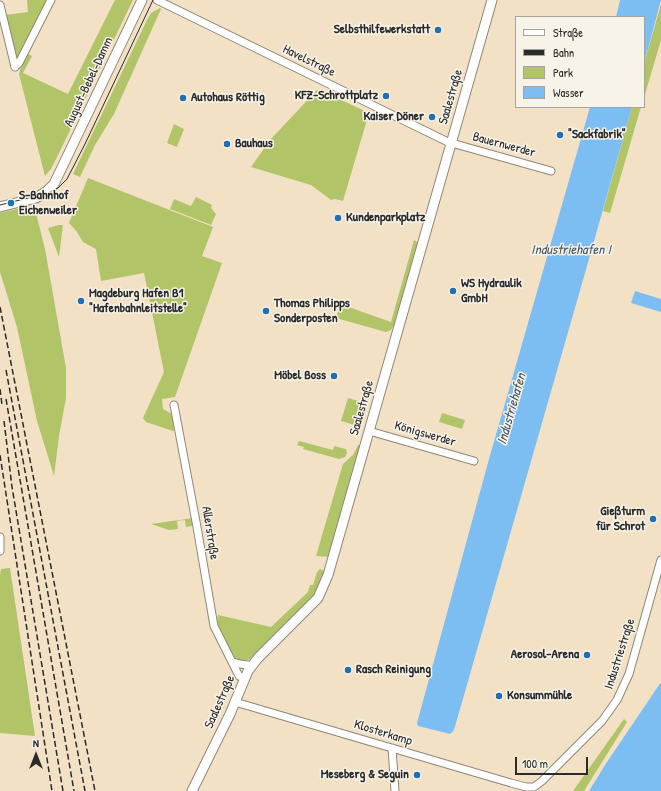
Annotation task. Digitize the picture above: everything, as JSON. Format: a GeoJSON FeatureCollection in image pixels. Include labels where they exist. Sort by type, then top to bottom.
{"type":"FeatureCollection","features":[{"type":"Feature","properties":{"kind":"main road","name":"August-Bebel-Damm"},"geometry":{"type":"LineString","coordinates":[[43,190],[54,184],[142,0]]}},
{"type":"Feature","properties":{"kind":"main road","name":"Saalestraße"},"geometry":{"type":"LineString","coordinates":[[192,791],[235,702],[244,678],[258,658],[318,598],[328,575],[492,0]]}},
{"type":"Feature","properties":{"kind":"main road"},"geometry":{"type":"LineString","coordinates":[[0,200],[43,190]]}},
{"type":"Feature","properties":{"kind":"main road"},"geometry":{"type":"LineString","coordinates":[[0,207],[30,200],[43,190]]}},
{"type":"Feature","properties":{"kind":"street"},"geometry":{"type":"LineString","coordinates":[[0,5],[15,67],[51,0]]}},
{"type":"Feature","properties":{"kind":"street","name":"Havelstraße"},"geometry":{"type":"LineString","coordinates":[[157,0],[451,143]]}},
{"type":"Feature","properties":{"kind":"street","name":"Bauernwerder"},"geometry":{"type":"LineString","coordinates":[[451,143],[551,171]]}},
{"type":"Feature","properties":{"kind":"street","name":"Allerstraße"},"geometry":{"type":"LineString","coordinates":[[174,405],[214,626],[240,676],[244,678]]}},
{"type":"Feature","properties":{"kind":"street","name":"Königswerder"},"geometry":{"type":"LineString","coordinates":[[369,431],[474,461]]}},
{"type":"Feature","properties":{"kind":"street"},"geometry":{"type":"LineString","coordinates":[[0,537],[0,551]]}},
{"type":"Feature","properties":{"kind":"street","name":"Industriestraße"},"geometry":{"type":"LineString","coordinates":[[524,786],[534,787],[539,784],[602,721],[614,706],[623,689],[628,674],[661,560]]}},
{"type":"Feature","properties":{"kind":"street"},"geometry":{"type":"LineString","coordinates":[[233,662],[251,667]]}},
{"type":"Feature","properties":{"kind":"street","name":"Klosterkamp"},"geometry":{"type":"LineString","coordinates":[[235,702],[524,786]]}},
{"type":"Feature","properties":{"kind":"street"},"geometry":{"type":"LineString","coordinates":[[392,748],[395,791]]}},
{"type":"Feature","properties":{"kind":"green space"},"geometry":{"type":"Polygon","coordinates":[[[27,0],[47,0],[19,59],[14,58],[5,15],[28,12],[27,0]]]}},
{"type":"Feature","properties":{"kind":"green space"},"geometry":{"type":"Polygon","coordinates":[[[115,0],[133,0],[51,169],[45,176],[19,74],[22,63],[27,53],[32,56],[23,73],[68,94],[115,0]]]}},
{"type":"Feature","properties":{"kind":"green space"},"geometry":{"type":"Polygon","coordinates":[[[661,4],[661,40],[645,95],[645,60],[661,4]]]}},
{"type":"Feature","properties":{"kind":"green space"},"geometry":{"type":"Polygon","coordinates":[[[160,8],[161,9],[114,114],[95,145],[80,177],[73,174],[147,20],[151,13],[160,8]]]}},
{"type":"Feature","properties":{"kind":"green space"},"geometry":{"type":"Polygon","coordinates":[[[317,90],[320,90],[369,113],[343,201],[335,199],[331,200],[311,185],[251,167],[270,140],[317,90]]]}},
{"type":"Feature","properties":{"kind":"green space"},"geometry":{"type":"Polygon","coordinates":[[[632,108],[641,108],[610,213],[603,211],[632,108]]]}},
{"type":"Feature","properties":{"kind":"green space"},"geometry":{"type":"Polygon","coordinates":[[[174,124],[184,129],[177,147],[167,143],[174,124]]]}},
{"type":"Feature","properties":{"kind":"green space"},"geometry":{"type":"Polygon","coordinates":[[[88,178],[213,227],[202,256],[222,263],[175,397],[162,399],[163,409],[172,414],[176,427],[173,431],[146,422],[143,418],[164,372],[144,273],[101,281],[96,249],[83,242],[69,223],[88,178]]]}},
{"type":"Feature","properties":{"kind":"green space"},"geometry":{"type":"Polygon","coordinates":[[[196,197],[212,205],[211,208],[216,214],[211,225],[170,209],[174,199],[191,206],[196,197]]]}},
{"type":"Feature","properties":{"kind":"green space"},"geometry":{"type":"Polygon","coordinates":[[[34,205],[45,249],[66,368],[66,398],[54,476],[37,421],[17,327],[0,272],[0,213],[34,205]]]}},
{"type":"Feature","properties":{"kind":"green space"},"geometry":{"type":"Polygon","coordinates":[[[63,225],[59,257],[48,228],[63,225]]]}},
{"type":"Feature","properties":{"kind":"green space"},"geometry":{"type":"Polygon","coordinates":[[[414,240],[417,242],[417,248],[394,325],[391,330],[386,332],[336,318],[340,304],[391,322],[414,240]]]}},
{"type":"Feature","properties":{"kind":"green space"},"geometry":{"type":"Polygon","coordinates":[[[348,398],[362,402],[355,425],[341,421],[348,398]]]}},
{"type":"Feature","properties":{"kind":"green space"},"geometry":{"type":"Polygon","coordinates":[[[442,413],[465,420],[462,429],[439,422],[442,413]]]}},
{"type":"Feature","properties":{"kind":"green space"},"geometry":{"type":"Polygon","coordinates":[[[299,441],[333,450],[334,446],[346,449],[347,453],[345,457],[339,459],[303,449],[304,447],[297,445],[299,441]]]}},
{"type":"Feature","properties":{"kind":"green space"},"geometry":{"type":"Polygon","coordinates":[[[358,445],[361,445],[330,557],[316,556],[343,464],[353,455],[358,445]]]}},
{"type":"Feature","properties":{"kind":"green space"},"geometry":{"type":"Polygon","coordinates":[[[193,518],[192,526],[186,527],[185,520],[177,521],[178,529],[169,530],[151,524],[193,518]]]}},
{"type":"Feature","properties":{"kind":"green space"},"geometry":{"type":"Polygon","coordinates":[[[10,568],[35,736],[0,733],[0,576],[1,569],[10,568]]]}},
{"type":"Feature","properties":{"kind":"green space"},"geometry":{"type":"Polygon","coordinates":[[[320,569],[326,572],[319,591],[254,658],[243,661],[236,660],[220,630],[217,621],[218,615],[271,627],[308,592],[310,585],[313,585],[317,572],[320,569]]]}},
{"type":"Feature","properties":{"kind":"green space"},"geometry":{"type":"Polygon","coordinates":[[[624,719],[627,722],[584,791],[573,791],[624,719]]]}},
{"type":"Feature","properties":{"kind":"water"},"geometry":{"type":"Polygon","coordinates":[[[620,0],[661,0],[645,60],[645,16],[616,16],[620,0]]]}},
{"type":"Feature","properties":{"kind":"water","name":"Industriehafen I"},"geometry":{"type":"Polygon","coordinates":[[[590,108],[632,108],[454,730],[450,734],[418,726],[417,723],[489,459],[590,108]]]}},
{"type":"Feature","properties":{"kind":"water"},"geometry":{"type":"Polygon","coordinates":[[[635,291],[661,299],[661,312],[631,303],[635,291]]]}},
{"type":"Feature","properties":{"kind":"water"},"geometry":{"type":"Polygon","coordinates":[[[661,682],[661,791],[589,791],[605,765],[661,682]]]}},
{"type":"Feature","properties":{"kind":"tram line"},"geometry":{"type":"LineString","coordinates":[[0,205],[48,193],[58,188],[67,179],[153,0]]}},
{"type":"Feature","properties":{"kind":"railway"},"geometry":{"type":"LineString","coordinates":[[0,307],[95,791]]}},
{"type":"Feature","properties":{"kind":"railway"},"geometry":{"type":"LineString","coordinates":[[6,370],[85,791]]}},
{"type":"Feature","properties":{"kind":"railway"},"geometry":{"type":"LineString","coordinates":[[0,389],[2,405]]}},
{"type":"Feature","properties":{"kind":"railway"},"geometry":{"type":"LineString","coordinates":[[6,399],[74,791]]}},
{"type":"Feature","properties":{"kind":"railway"},"geometry":{"type":"LineString","coordinates":[[4,421],[12,487],[63,791]]}},
{"type":"Feature","properties":{"kind":"railway"},"geometry":{"type":"LineString","coordinates":[[0,455],[52,791]]}},
{"type":"Feature","properties":{"kind":"place","name":"Selbsthilfewerkstatt"},"geometry":{"type":"Point","coordinates":[438,30]}},
{"type":"Feature","properties":{"kind":"place","name":"KFZ-Schrottplatz"},"geometry":{"type":"Point","coordinates":[386,96]}},
{"type":"Feature","properties":{"kind":"place","name":"Autohaus Röttig"},"geometry":{"type":"Point","coordinates":[183,98]}},
{"type":"Feature","properties":{"kind":"place","name":"Kaiser Döner"},"geometry":{"type":"Point","coordinates":[432,117]}},
{"type":"Feature","properties":{"kind":"place","name":"\"Sackfabrik\""},"geometry":{"type":"Point","coordinates":[560,135]}},
{"type":"Feature","properties":{"kind":"place","name":"Bauhaus"},"geometry":{"type":"Point","coordinates":[227,144]}},
{"type":"Feature","properties":{"kind":"place","name":"S-Bahnhof Eichenweiler"},"geometry":{"type":"Point","coordinates":[11,203]}},
{"type":"Feature","properties":{"kind":"place","name":"Kundenparkplatz"},"geometry":{"type":"Point","coordinates":[338,218]}},
{"type":"Feature","properties":{"kind":"place","name":"WS Hydraulik GmbH"},"geometry":{"type":"Point","coordinates":[453,291]}},
{"type":"Feature","properties":{"kind":"place","name":"Magdeburg Hafen B1 \"Hafenbahnleitstelle\""},"geometry":{"type":"Point","coordinates":[81,301]}},
{"type":"Feature","properties":{"kind":"place","name":"Thomas Philipps Sonderposten"},"geometry":{"type":"Point","coordinates":[266,311]}},
{"type":"Feature","properties":{"kind":"place","name":"Möbel Boss"},"geometry":{"type":"Point","coordinates":[334,376]}},
{"type":"Feature","properties":{"kind":"place","name":"Gießturm für Schrot"},"geometry":{"type":"Point","coordinates":[653,519]}},
{"type":"Feature","properties":{"kind":"place","name":"Aerosol-Arena"},"geometry":{"type":"Point","coordinates":[587,655]}},
{"type":"Feature","properties":{"kind":"place","name":"Rasch Reinigung"},"geometry":{"type":"Point","coordinates":[348,670]}},
{"type":"Feature","properties":{"kind":"place","name":"Konsummühle"},"geometry":{"type":"Point","coordinates":[499,696]}},
{"type":"Feature","properties":{"kind":"place","name":"Meseberg & Seguin"},"geometry":{"type":"Point","coordinates":[417,775]}},
{"type":"Feature","properties":{"kind":"water label","name":"Industriehafen"},"geometry":{"type":"Point","coordinates":[512,409]}}]}
